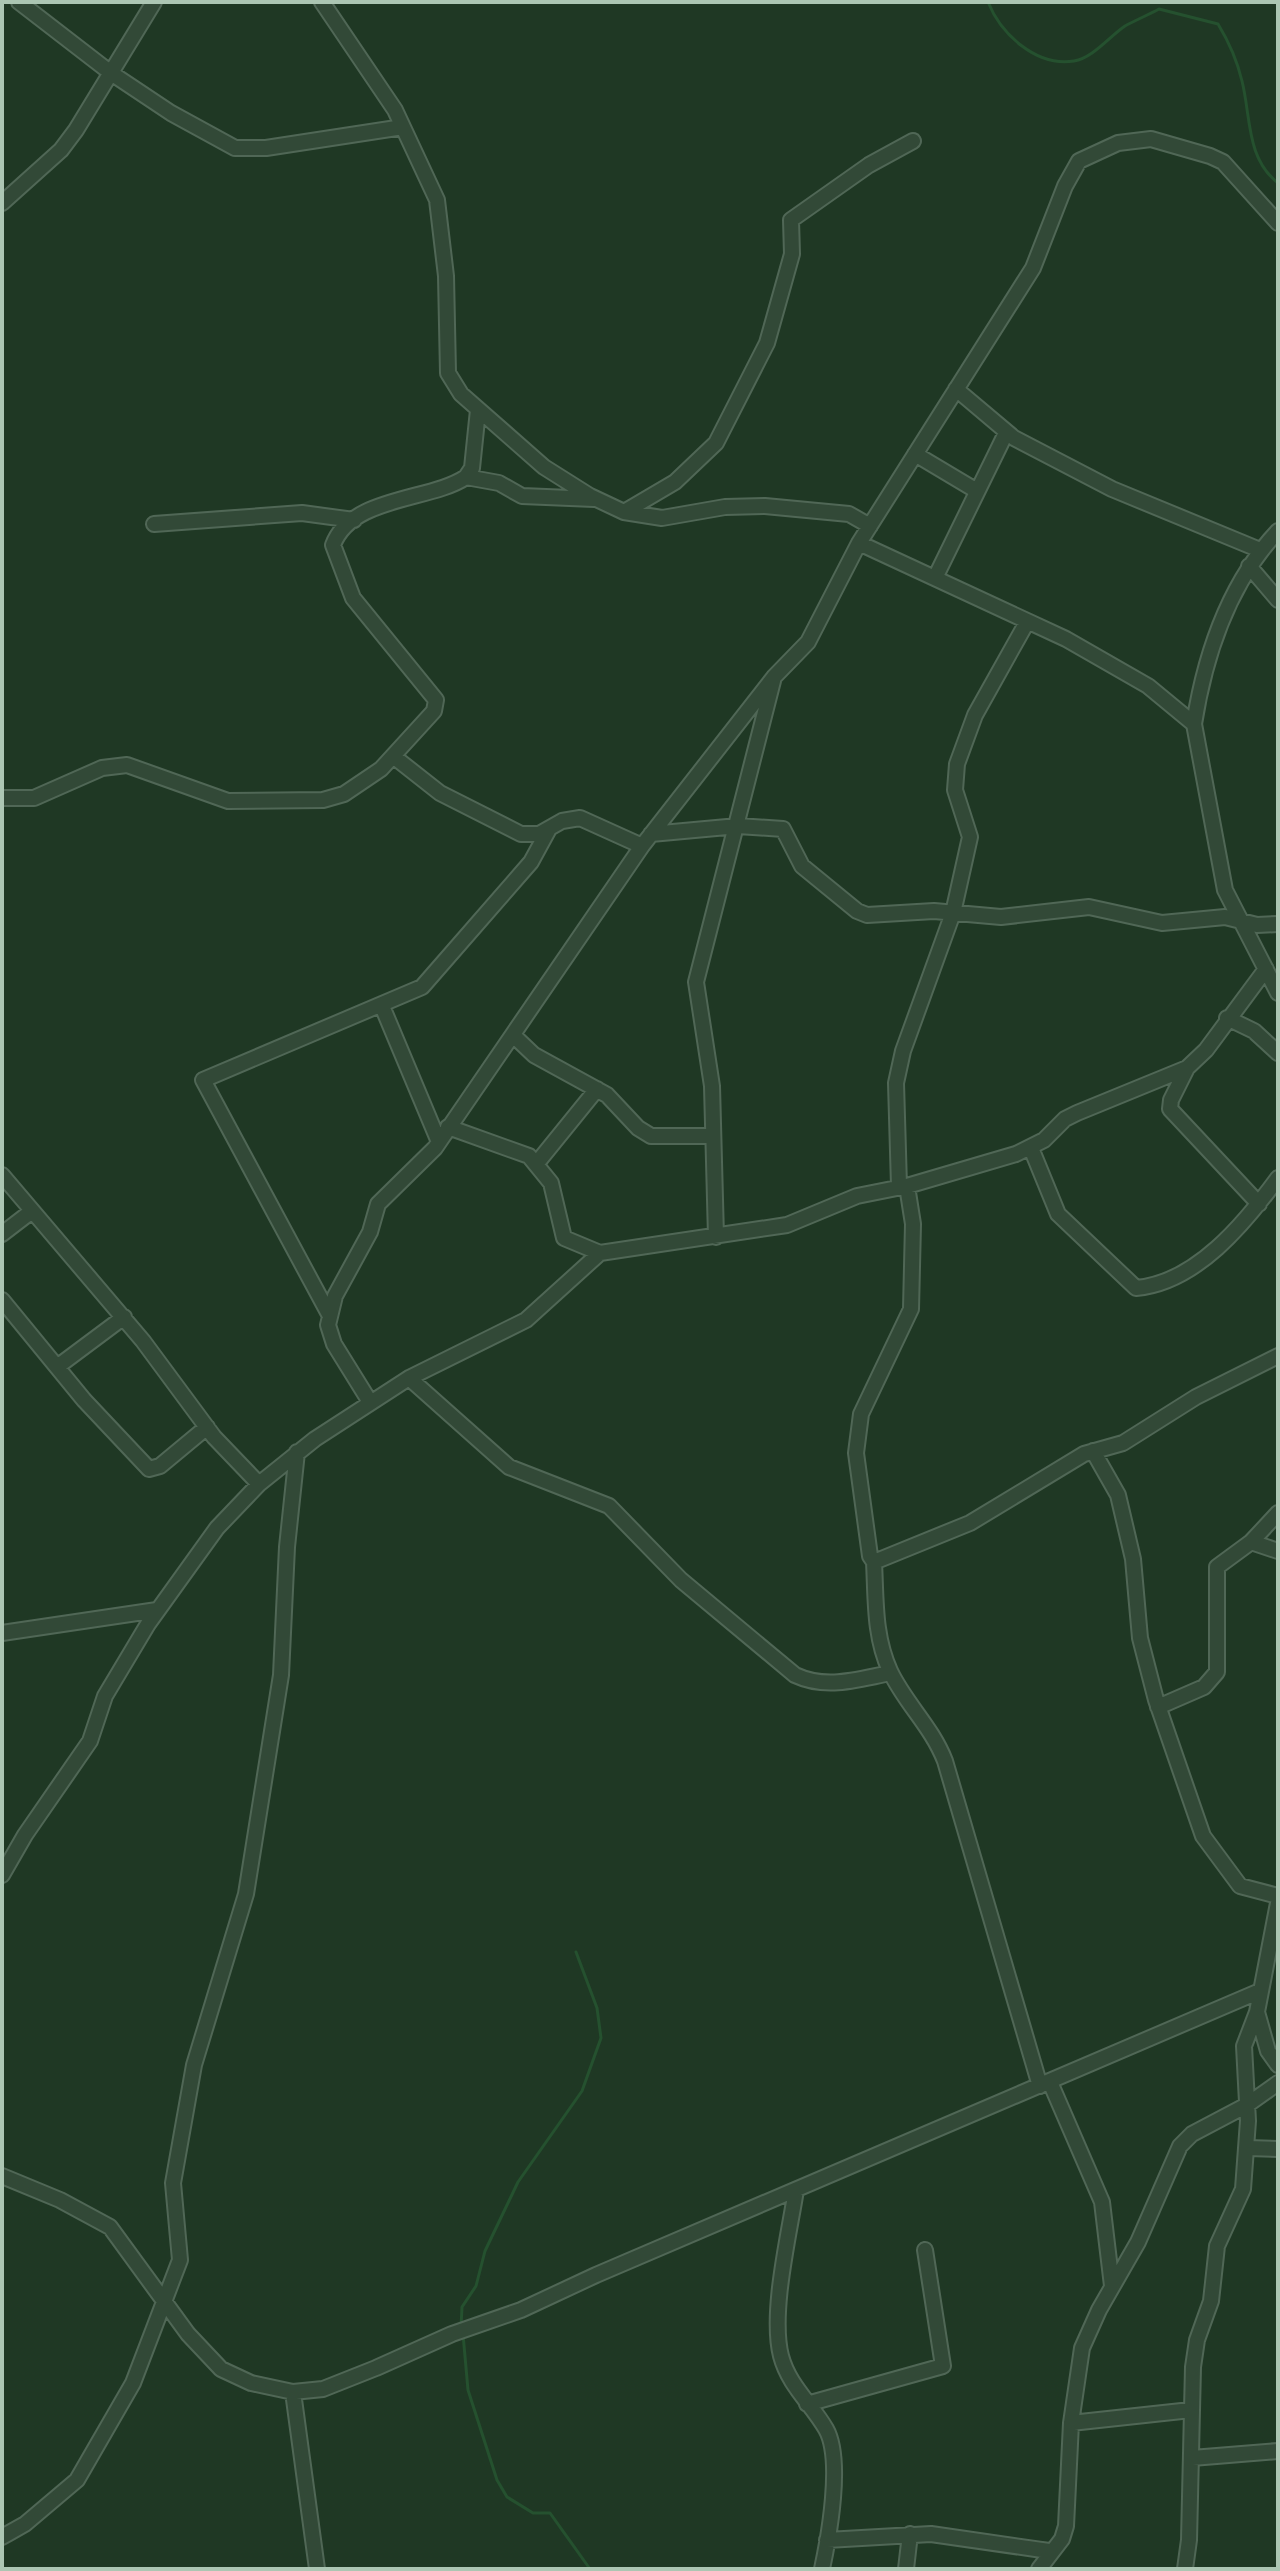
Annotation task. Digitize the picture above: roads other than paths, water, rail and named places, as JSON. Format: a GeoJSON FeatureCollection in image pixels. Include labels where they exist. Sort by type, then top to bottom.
{"type":"FeatureCollection","features":[{"type":"Feature","properties":{"kind":"street"},"geometry":{"type":"LineString","coordinates":[[19,2],[111,73],[171,113],[235,148],[266,148],[403,127]]}},
{"type":"Feature","properties":{"kind":"street"},"geometry":{"type":"LineString","coordinates":[[2,203],[61,150],[154,2]]}},
{"type":"Feature","properties":{"kind":"street"},"geometry":{"type":"LineString","coordinates":[[322,2],[403,127],[437,200],[446,276],[450,381],[478,410],[544,467],[595,499],[624,512],[662,518],[725,507],[765,506],[849,514],[870,526]]}},
{"type":"Feature","properties":{"kind":"street"},"geometry":{"type":"LineString","coordinates":[[370,1402],[334,1344],[328,1325],[335,1296],[370,1232],[378,1204],[439,1142],[647,840],[774,677],[808,642],[859,543],[1033,268],[1065,186],[1079,161],[1118,143],[1151,139],[1210,156],[1223,162],[1278,223]]}},
{"type":"Feature","properties":{"kind":"street"},"geometry":{"type":"LineString","coordinates":[[624,512],[675,482],[716,443],[763,352],[792,254],[791,220],[869,165],[913,141]]}},
{"type":"Feature","properties":{"kind":"street"},"geometry":{"type":"LineString","coordinates":[[956,389],[1006,433],[1112,489],[1260,550]]}},
{"type":"Feature","properties":{"kind":"street"},"geometry":{"type":"LineString","coordinates":[[466,477],[472,468],[478,410]]}},
{"type":"Feature","properties":{"kind":"street"},"geometry":{"type":"LineString","coordinates":[[935,578],[1006,433]]}},
{"type":"Feature","properties":{"kind":"street"},"geometry":{"type":"LineString","coordinates":[[915,454],[977,491]]}},
{"type":"Feature","properties":{"kind":"street"},"geometry":{"type":"LineString","coordinates":[[2,798],[34,798],[102,768],[127,765],[228,801],[323,800],[344,794],[381,769],[434,711],[436,700],[348,587],[333,545],[336,537],[372,509],[466,477],[499,483],[522,496],[595,499]]}},
{"type":"Feature","properties":{"kind":"street"},"geometry":{"type":"LineString","coordinates":[[154,524],[302,513],[354,520]]}},
{"type":"Feature","properties":{"kind":"street"},"geometry":{"type":"LineString","coordinates":[[1278,531],[1249,566],[1202,673],[1194,724],[1218,864],[1238,919],[1278,993]]}},
{"type":"Feature","properties":{"kind":"street"},"geometry":{"type":"LineString","coordinates":[[859,543],[1027,622],[1135,678],[1194,724]]}},
{"type":"Feature","properties":{"kind":"street"},"geometry":{"type":"LineString","coordinates":[[1249,566],[1278,600]]}},
{"type":"Feature","properties":{"kind":"street"},"geometry":{"type":"LineString","coordinates":[[1027,622],[975,715],[957,764],[955,790],[970,837],[953,913],[903,1051],[896,1083],[903,1186],[913,1224],[911,1309],[865,1403],[856,1453],[870,1556],[874,1562],[877,1634],[891,1673],[925,1721],[945,1761],[1045,2084],[1102,2202],[1112,2287]]}},
{"type":"Feature","properties":{"kind":"street"},"geometry":{"type":"LineString","coordinates":[[716,1237],[712,1086],[696,982],[724,862],[738,826],[774,677]]}},
{"type":"Feature","properties":{"kind":"street"},"geometry":{"type":"LineString","coordinates":[[393,756],[440,793],[529,836],[562,821],[580,818],[647,840],[738,826],[786,831],[802,866],[857,911],[867,915],[917,910],[1001,917],[1089,907],[1162,923],[1225,917],[1257,925],[1278,924]]}},
{"type":"Feature","properties":{"kind":"street"},"geometry":{"type":"LineString","coordinates":[[330,1316],[203,1080],[422,987],[531,862],[549,829]]}},
{"type":"Feature","properties":{"kind":"street"},"geometry":{"type":"LineString","coordinates":[[1259,1204],[1170,1109],[1171,1100],[1187,1068],[1206,1050],[1266,969]]}},
{"type":"Feature","properties":{"kind":"street"},"geometry":{"type":"LineString","coordinates":[[382,1006],[439,1142]]}},
{"type":"Feature","properties":{"kind":"street"},"geometry":{"type":"LineString","coordinates":[[1227,1018],[1254,1031],[1278,1053]]}},
{"type":"Feature","properties":{"kind":"street"},"geometry":{"type":"LineString","coordinates":[[513,1035],[534,1055],[597,1089],[651,1136],[712,1136]]}},
{"type":"Feature","properties":{"kind":"street"},"geometry":{"type":"LineString","coordinates":[[448,1127],[529,1156],[551,1183],[564,1238],[600,1253],[767,1231],[857,1196],[903,1186],[1031,1148],[1077,1113],[1187,1068]]}},
{"type":"Feature","properties":{"kind":"street"},"geometry":{"type":"LineString","coordinates":[[537,1163],[597,1089]]}},
{"type":"Feature","properties":{"kind":"street"},"geometry":{"type":"LineString","coordinates":[[1031,1148],[1058,1214],[1136,1288],[1188,1271],[1259,1204],[1278,1178]]}},
{"type":"Feature","properties":{"kind":"street"},"geometry":{"type":"LineString","coordinates":[[2,1175],[124,1317],[207,1427],[259,1484]]}},
{"type":"Feature","properties":{"kind":"street"},"geometry":{"type":"LineString","coordinates":[[2,1234],[32,1211]]}},
{"type":"Feature","properties":{"kind":"street"},"geometry":{"type":"LineString","coordinates":[[2,1875],[25,1835],[90,1741],[105,1696],[157,1610],[217,1528],[259,1484],[315,1439],[409,1378],[526,1320],[600,1253]]}},
{"type":"Feature","properties":{"kind":"street"},"geometry":{"type":"LineString","coordinates":[[2,1300],[57,1367],[149,1469],[160,1466],[207,1427]]}},
{"type":"Feature","properties":{"kind":"street"},"geometry":{"type":"LineString","coordinates":[[57,1367],[124,1317]]}},
{"type":"Feature","properties":{"kind":"street"},"geometry":{"type":"LineString","coordinates":[[874,1562],[970,1523],[1093,1451],[1130,1440],[1196,1397],[1278,1356]]}},
{"type":"Feature","properties":{"kind":"street"},"geometry":{"type":"LineString","coordinates":[[409,1378],[509,1467],[609,1506],[681,1580],[795,1675],[812,1683],[839,1683],[891,1673]]}},
{"type":"Feature","properties":{"kind":"street"},"geometry":{"type":"LineString","coordinates":[[1093,1451],[1118,1495],[1133,1559],[1140,1638],[1158,1707],[1207,1844],[1240,1886],[1278,1896]]}},
{"type":"Feature","properties":{"kind":"street"},"geometry":{"type":"LineString","coordinates":[[2,2537],[25,2524],[77,2480],[133,2383],[180,2260],[173,2183],[194,2065],[246,1894],[281,1675],[287,1547],[297,1452]]}},
{"type":"Feature","properties":{"kind":"street"},"geometry":{"type":"LineString","coordinates":[[1158,1707],[1212,1682],[1217,1672],[1217,1567],[1251,1542],[1278,1513]]}},
{"type":"Feature","properties":{"kind":"street"},"geometry":{"type":"LineString","coordinates":[[1251,1542],[1278,1551]]}},
{"type":"Feature","properties":{"kind":"street"},"geometry":{"type":"LineString","coordinates":[[2,1633],[157,1610]]}},
{"type":"Feature","properties":{"kind":"street"},"geometry":{"type":"LineString","coordinates":[[1185,2569],[1197,2340],[1211,2301],[1217,2246],[1243,2189],[1248,2148],[1244,2046],[1257,2012],[1278,1903]]}},
{"type":"Feature","properties":{"kind":"street"},"geometry":{"type":"LineString","coordinates":[[2,2176],[60,2200],[110,2227],[164,2297],[188,2334],[221,2369],[251,2383],[293,2392],[323,2389],[452,2334],[521,2310],[1260,1991]]}},
{"type":"Feature","properties":{"kind":"street"},"geometry":{"type":"LineString","coordinates":[[1257,2012],[1268,2051],[1278,2065]]}},
{"type":"Feature","properties":{"kind":"street"},"geometry":{"type":"LineString","coordinates":[[1039,2569],[1049,2551],[1062,2539],[1066,2526],[1071,2423],[1082,2348],[1138,2242],[1180,2146],[1192,2134],[1247,2105],[1278,2083]]}},
{"type":"Feature","properties":{"kind":"street"},"geometry":{"type":"LineString","coordinates":[[1248,2148],[1278,2149]]}},
{"type":"Feature","properties":{"kind":"street"},"geometry":{"type":"LineString","coordinates":[[796,2190],[781,2288],[780,2353],[791,2381],[831,2441],[832,2495],[822,2569]]}},
{"type":"Feature","properties":{"kind":"street"},"geometry":{"type":"LineString","coordinates":[[807,2404],[943,2366],[925,2250]]}},
{"type":"Feature","properties":{"kind":"street"},"geometry":{"type":"LineString","coordinates":[[293,2392],[317,2569]]}},
{"type":"Feature","properties":{"kind":"street"},"geometry":{"type":"LineString","coordinates":[[1071,2423],[1191,2410]]}},
{"type":"Feature","properties":{"kind":"street"},"geometry":{"type":"LineString","coordinates":[[1192,2458],[1278,2451]]}},
{"type":"Feature","properties":{"kind":"street"},"geometry":{"type":"LineString","coordinates":[[827,2540],[910,2534],[1049,2551]]}},
{"type":"Feature","properties":{"kind":"street"},"geometry":{"type":"LineString","coordinates":[[906,2569],[910,2534]]}},
{"type":"Feature","properties":{"kind":"waterway"},"geometry":{"type":"LineString","coordinates":[[988,2],[1002,26],[1022,46],[1046,59],[1060,62],[1088,56],[1125,26],[1159,9],[1218,24],[1240,73],[1255,149],[1260,162],[1278,183]]}},
{"type":"Feature","properties":{"kind":"waterway"},"geometry":{"type":"LineString","coordinates":[[461,2327],[462,2307],[476,2286],[485,2251],[518,2182],[582,2091],[601,2038],[597,2008],[576,1952]]}},
{"type":"Feature","properties":{"kind":"waterway"},"geometry":{"type":"LineString","coordinates":[[463,2334],[468,2390],[497,2480],[507,2497],[533,2513],[550,2513],[590,2569]]}}]}
